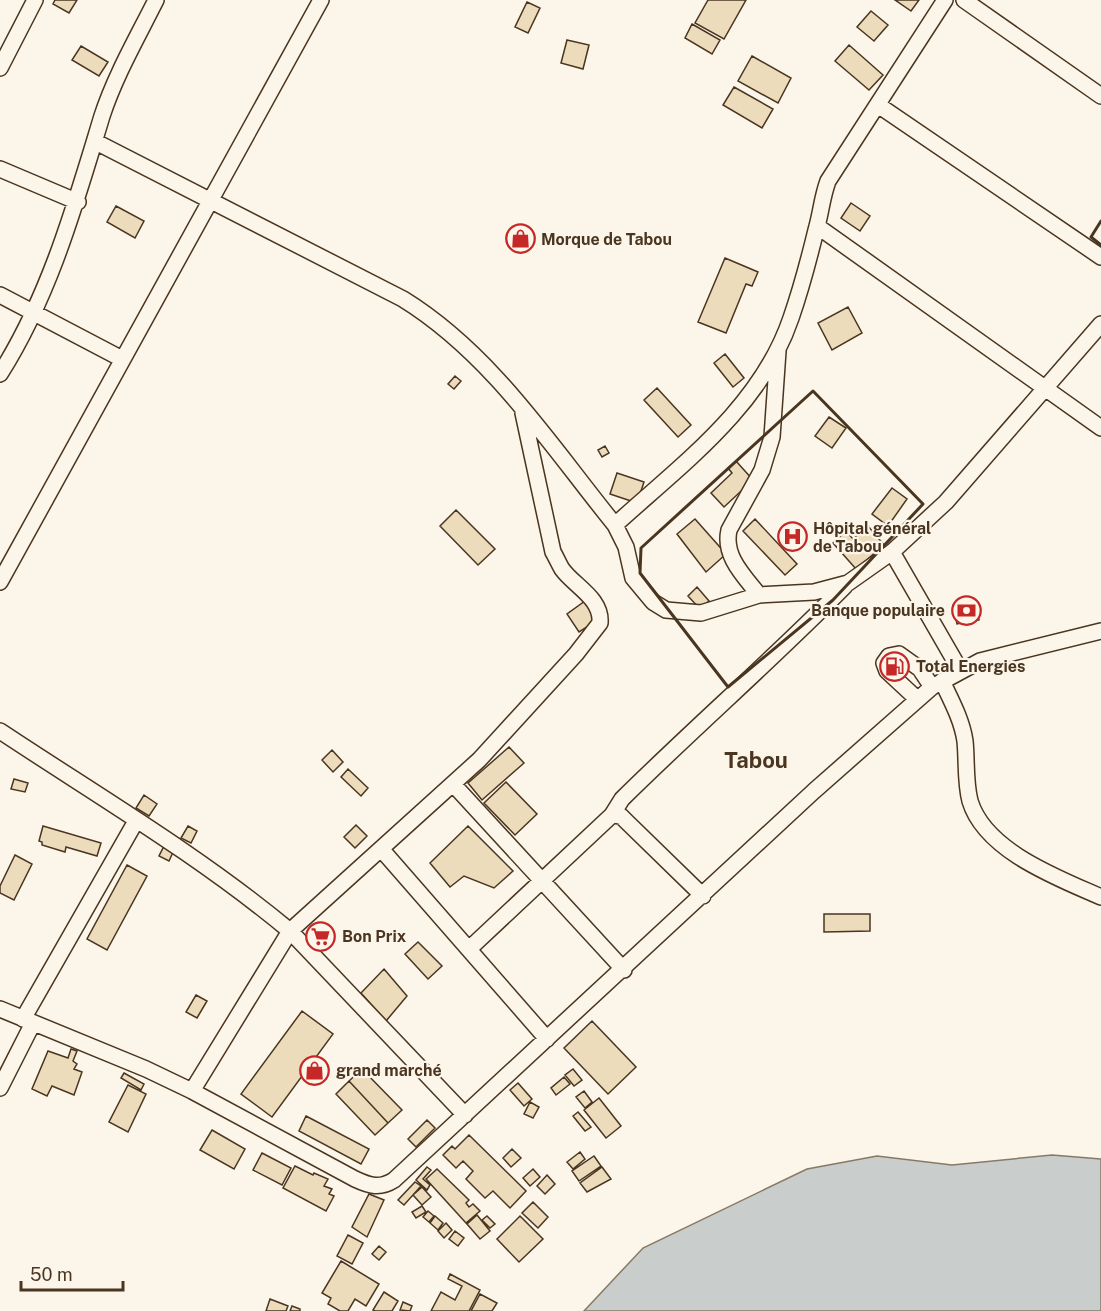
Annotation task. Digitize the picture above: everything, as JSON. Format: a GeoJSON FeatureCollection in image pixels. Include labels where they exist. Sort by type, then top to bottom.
{"type":"FeatureCollection","features":[{"type":"Feature","properties":{"kind":"street"},"geometry":{"type":"LineString","coordinates":[[0,68],[35,0]]}},
{"type":"Feature","properties":{"kind":"street"},"geometry":{"type":"LineString","coordinates":[[0,374],[34,313],[78,202],[114,85],[156,0]]}},
{"type":"Feature","properties":{"kind":"street"},"geometry":{"type":"LineString","coordinates":[[0,582],[321,0]]}},
{"type":"Feature","properties":{"kind":"street"},"geometry":{"type":"LineString","coordinates":[[615,525],[729,421],[748,398],[779,348],[791,319],[817,226],[822,196],[828,181],[945,0]]}},
{"type":"Feature","properties":{"kind":"street"},"geometry":{"type":"LineString","coordinates":[[964,0],[1101,96]]}},
{"type":"Feature","properties":{"kind":"street"},"geometry":{"type":"LineString","coordinates":[[878,105],[1101,257]]}},
{"type":"Feature","properties":{"kind":"street"},"geometry":{"type":"LineString","coordinates":[[96,142],[421,310],[476,355],[615,525],[626,548],[633,578],[653,602],[666,610],[701,613],[759,595],[814,592],[848,583]]}},
{"type":"Feature","properties":{"kind":"street"},"geometry":{"type":"LineString","coordinates":[[0,169],[78,202]]}},
{"type":"Feature","properties":{"kind":"street"},"geometry":{"type":"LineString","coordinates":[[817,226],[1101,428]]}},
{"type":"Feature","properties":{"kind":"street"},"geometry":{"type":"LineString","coordinates":[[0,295],[122,359]]}},
{"type":"Feature","properties":{"kind":"street"},"geometry":{"type":"LineString","coordinates":[[469,949],[543,882],[612,815],[622,799],[703,719],[777,655],[848,583],[892,552],[946,502],[1101,324]]}},
{"type":"Feature","properties":{"kind":"street"},"geometry":{"type":"LineString","coordinates":[[759,595],[731,556],[727,541],[729,530],[762,470],[772,437],[779,348]]}},
{"type":"Feature","properties":{"kind":"street"},"geometry":{"type":"LineString","coordinates":[[192,1091],[290,931],[382,850],[506,732],[576,654],[600,622],[597,607],[589,595],[562,569],[553,552],[522,411]]}},
{"type":"Feature","properties":{"kind":"street"},"geometry":{"type":"LineString","coordinates":[[892,552],[960,670]]}},
{"type":"Feature","properties":{"kind":"street"},"geometry":{"type":"LineString","coordinates":[[0,1009],[192,1091],[355,1179],[375,1187],[385,1186],[624,970],[814,791],[917,699],[960,670],[1006,653],[1101,631]]}},
{"type":"Feature","properties":{"kind":"street"},"geometry":{"type":"LineString","coordinates":[[917,699],[886,671],[884,663],[888,656],[899,654],[937,684],[964,738],[970,800],[979,819],[992,834],[1014,854],[1101,897]]}},
{"type":"Feature","properties":{"kind":"street"},"geometry":{"type":"LineString","coordinates":[[0,731],[218,874],[290,931],[465,1115]]}},
{"type":"Feature","properties":{"kind":"street"},"geometry":{"type":"LineString","coordinates":[[453,784],[624,970]]}},
{"type":"Feature","properties":{"kind":"street"},"geometry":{"type":"LineString","coordinates":[[612,815],[621,816],[703,896]]}},
{"type":"Feature","properties":{"kind":"street"},"geometry":{"type":"LineString","coordinates":[[0,1088],[28,1021],[136,821]]}},
{"type":"Feature","properties":{"kind":"street"},"geometry":{"type":"LineString","coordinates":[[382,850],[547,1039]]}},
{"type":"Feature","properties":{"kind":"shaded area"},"geometry":{"type":"Polygon","coordinates":[[[1052,1155],[1101,1159],[1101,1311],[584,1311],[643,1248],[807,1169],[877,1156],[952,1165],[1052,1155]]]}},
{"type":"Feature","properties":{"kind":"building"},"geometry":{"type":"Polygon","coordinates":[[[55,0],[77,0],[69,13],[53,4],[55,0]]]}},
{"type":"Feature","properties":{"kind":"building"},"geometry":{"type":"Polygon","coordinates":[[[708,0],[746,0],[724,39],[695,23],[708,0]]]}},
{"type":"Feature","properties":{"kind":"building"},"geometry":{"type":"Polygon","coordinates":[[[895,0],[919,0],[911,11],[895,0]]]}},
{"type":"Feature","properties":{"kind":"building"},"geometry":{"type":"Polygon","coordinates":[[[527,2],[540,8],[528,33],[515,27],[527,2]]]}},
{"type":"Feature","properties":{"kind":"building"},"geometry":{"type":"Polygon","coordinates":[[[871,11],[888,25],[874,41],[857,27],[871,11]]]}},
{"type":"Feature","properties":{"kind":"building"},"geometry":{"type":"Polygon","coordinates":[[[692,24],[720,40],[712,54],[685,38],[692,24]]]}},
{"type":"Feature","properties":{"kind":"building"},"geometry":{"type":"Polygon","coordinates":[[[567,40],[589,45],[583,69],[561,63],[567,40]]]}},
{"type":"Feature","properties":{"kind":"building"},"geometry":{"type":"Polygon","coordinates":[[[849,45],[883,75],[869,90],[835,61],[849,45]]]}},
{"type":"Feature","properties":{"kind":"building"},"geometry":{"type":"Polygon","coordinates":[[[81,46],[108,62],[99,76],[72,60],[81,46]]]}},
{"type":"Feature","properties":{"kind":"building"},"geometry":{"type":"Polygon","coordinates":[[[752,56],[791,78],[778,103],[738,81],[752,56]]]}},
{"type":"Feature","properties":{"kind":"building"},"geometry":{"type":"Polygon","coordinates":[[[734,87],[773,109],[762,128],[723,105],[734,87]]]}},
{"type":"Feature","properties":{"kind":"building"},"geometry":{"type":"Polygon","coordinates":[[[851,203],[870,216],[860,231],[841,218],[851,203]]]}},
{"type":"Feature","properties":{"kind":"building"},"geometry":{"type":"Polygon","coordinates":[[[116,206],[144,221],[135,238],[107,222],[116,206]]]}},
{"type":"Feature","properties":{"kind":"building"},"geometry":{"type":"Polygon","coordinates":[[[725,258],[758,272],[752,286],[746,284],[726,333],[698,322],[725,258]]]}},
{"type":"Feature","properties":{"kind":"building"},"geometry":{"type":"Polygon","coordinates":[[[848,307],[862,333],[832,350],[818,323],[848,307]]]}},
{"type":"Feature","properties":{"kind":"building"},"geometry":{"type":"Polygon","coordinates":[[[725,354],[744,378],[733,387],[714,363],[725,354]]]}},
{"type":"Feature","properties":{"kind":"building"},"geometry":{"type":"Polygon","coordinates":[[[455,376],[461,381],[454,389],[448,384],[455,376]]]}},
{"type":"Feature","properties":{"kind":"building"},"geometry":{"type":"Polygon","coordinates":[[[657,388],[691,425],[678,437],[644,400],[657,388]]]}},
{"type":"Feature","properties":{"kind":"building"},"geometry":{"type":"Polygon","coordinates":[[[829,417],[846,428],[832,448],[815,436],[829,417]]]}},
{"type":"Feature","properties":{"kind":"building"},"geometry":{"type":"Polygon","coordinates":[[[605,446],[609,453],[602,457],[598,450],[605,446]]]}},
{"type":"Feature","properties":{"kind":"building"},"geometry":{"type":"Polygon","coordinates":[[[736,461],[753,480],[724,507],[711,493],[732,473],[728,468],[736,461]]]}},
{"type":"Feature","properties":{"kind":"building"},"geometry":{"type":"Polygon","coordinates":[[[617,473],[644,482],[637,503],[610,494],[617,473]]]}},
{"type":"Feature","properties":{"kind":"building"},"geometry":{"type":"Polygon","coordinates":[[[892,488],[907,499],[888,526],[872,514],[892,488]]]}},
{"type":"Feature","properties":{"kind":"building"},"geometry":{"type":"Polygon","coordinates":[[[456,510],[495,549],[478,565],[440,526],[456,510]]]}},
{"type":"Feature","properties":{"kind":"building"},"geometry":{"type":"Polygon","coordinates":[[[695,519],[726,554],[706,572],[677,534],[695,519]]]}},
{"type":"Feature","properties":{"kind":"building"},"geometry":{"type":"Polygon","coordinates":[[[755,519],[797,564],[785,575],[743,531],[755,519]]]}},
{"type":"Feature","properties":{"kind":"building"},"geometry":{"type":"Polygon","coordinates":[[[868,526],[884,545],[856,569],[833,543],[846,531],[853,539],[868,526]]]}},
{"type":"Feature","properties":{"kind":"building"},"geometry":{"type":"Polygon","coordinates":[[[697,587],[709,601],[700,609],[688,596],[697,587]]]}},
{"type":"Feature","properties":{"kind":"building"},"geometry":{"type":"Polygon","coordinates":[[[585,601],[598,620],[579,632],[567,614],[585,601]]]}},
{"type":"Feature","properties":{"kind":"building"},"geometry":{"type":"Polygon","coordinates":[[[975,601],[979,620],[957,624],[953,605],[975,601]]]}},
{"type":"Feature","properties":{"kind":"building"},"geometry":{"type":"Polygon","coordinates":[[[509,747],[524,763],[482,800],[468,783],[509,747]]]}},
{"type":"Feature","properties":{"kind":"building"},"geometry":{"type":"Polygon","coordinates":[[[332,750],[343,762],[333,772],[322,760],[332,750]]]}},
{"type":"Feature","properties":{"kind":"building"},"geometry":{"type":"Polygon","coordinates":[[[348,769],[368,788],[361,796],[341,777],[348,769]]]}},
{"type":"Feature","properties":{"kind":"building"},"geometry":{"type":"Polygon","coordinates":[[[14,779],[28,783],[25,792],[11,789],[14,779]]]}},
{"type":"Feature","properties":{"kind":"building"},"geometry":{"type":"Polygon","coordinates":[[[506,782],[537,814],[515,835],[484,803],[506,782]]]}},
{"type":"Feature","properties":{"kind":"building"},"geometry":{"type":"Polygon","coordinates":[[[144,795],[157,804],[149,816],[136,808],[144,795]]]}},
{"type":"Feature","properties":{"kind":"building"},"geometry":{"type":"Polygon","coordinates":[[[356,825],[367,836],[355,848],[344,837],[356,825]]]}},
{"type":"Feature","properties":{"kind":"building"},"geometry":{"type":"Polygon","coordinates":[[[43,826],[101,843],[97,856],[66,847],[65,852],[42,845],[39,841],[43,826]]]}},
{"type":"Feature","properties":{"kind":"building"},"geometry":{"type":"Polygon","coordinates":[[[188,826],[197,831],[191,843],[181,838],[188,826]]]}},
{"type":"Feature","properties":{"kind":"building"},"geometry":{"type":"Polygon","coordinates":[[[468,826],[513,871],[494,888],[464,876],[450,887],[430,863],[468,826]]]}},
{"type":"Feature","properties":{"kind":"building"},"geometry":{"type":"Polygon","coordinates":[[[164,846],[174,850],[169,861],[159,856],[164,846]]]}},
{"type":"Feature","properties":{"kind":"building"},"geometry":{"type":"Polygon","coordinates":[[[15,855],[32,864],[14,900],[0,893],[0,886],[15,855]]]}},
{"type":"Feature","properties":{"kind":"building"},"geometry":{"type":"Polygon","coordinates":[[[127,865],[147,876],[107,950],[87,939],[127,865]]]}},
{"type":"Feature","properties":{"kind":"building"},"geometry":{"type":"Polygon","coordinates":[[[824,914],[870,914],[870,931],[824,932],[824,914]]]}},
{"type":"Feature","properties":{"kind":"building"},"geometry":{"type":"Polygon","coordinates":[[[418,942],[442,966],[428,979],[405,954],[418,942]]]}},
{"type":"Feature","properties":{"kind":"building"},"geometry":{"type":"Polygon","coordinates":[[[384,969],[407,996],[386,1021],[361,993],[384,969]]]}},
{"type":"Feature","properties":{"kind":"building"},"geometry":{"type":"Polygon","coordinates":[[[196,995],[207,1001],[197,1018],[186,1012],[196,995]]]}},
{"type":"Feature","properties":{"kind":"building"},"geometry":{"type":"Polygon","coordinates":[[[302,1011],[333,1034],[272,1117],[241,1094],[302,1011]]]}},
{"type":"Feature","properties":{"kind":"building"},"geometry":{"type":"Polygon","coordinates":[[[592,1021],[636,1067],[608,1094],[564,1048],[592,1021]]]}},
{"type":"Feature","properties":{"kind":"building"},"geometry":{"type":"Polygon","coordinates":[[[71,1049],[77,1051],[73,1061],[77,1064],[74,1069],[82,1072],[74,1095],[52,1086],[47,1096],[32,1089],[48,1051],[68,1058],[71,1049]]]}},
{"type":"Feature","properties":{"kind":"building"},"geometry":{"type":"Polygon","coordinates":[[[362,1069],[402,1110],[388,1123],[349,1081],[362,1069]]]}},
{"type":"Feature","properties":{"kind":"building"},"geometry":{"type":"Polygon","coordinates":[[[573,1069],[582,1080],[574,1086],[565,1075],[573,1069]]]}},
{"type":"Feature","properties":{"kind":"building"},"geometry":{"type":"Polygon","coordinates":[[[124,1073],[144,1084],[141,1090],[121,1078],[124,1073]]]}},
{"type":"Feature","properties":{"kind":"building"},"geometry":{"type":"Polygon","coordinates":[[[564,1077],[570,1084],[556,1095],[551,1088],[564,1077]]]}},
{"type":"Feature","properties":{"kind":"building"},"geometry":{"type":"Polygon","coordinates":[[[349,1081],[388,1123],[375,1135],[336,1094],[349,1081]]]}},
{"type":"Feature","properties":{"kind":"building"},"geometry":{"type":"Polygon","coordinates":[[[518,1083],[532,1099],[524,1106],[510,1090],[518,1083]]]}},
{"type":"Feature","properties":{"kind":"building"},"geometry":{"type":"Polygon","coordinates":[[[128,1085],[146,1094],[128,1132],[109,1122],[128,1085]]]}},
{"type":"Feature","properties":{"kind":"building"},"geometry":{"type":"Polygon","coordinates":[[[584,1091],[592,1102],[585,1108],[576,1097],[584,1091]]]}},
{"type":"Feature","properties":{"kind":"building"},"geometry":{"type":"Polygon","coordinates":[[[599,1098],[621,1126],[606,1138],[584,1110],[599,1098]]]}},
{"type":"Feature","properties":{"kind":"building"},"geometry":{"type":"Polygon","coordinates":[[[530,1102],[539,1107],[533,1118],[524,1114],[530,1102]]]}},
{"type":"Feature","properties":{"kind":"building"},"geometry":{"type":"Polygon","coordinates":[[[578,1112],[591,1127],[585,1131],[573,1116],[578,1112]]]}},
{"type":"Feature","properties":{"kind":"building"},"geometry":{"type":"Polygon","coordinates":[[[306,1116],[369,1149],[361,1164],[299,1131],[306,1116]]]}},
{"type":"Feature","properties":{"kind":"building"},"geometry":{"type":"Polygon","coordinates":[[[427,1120],[435,1128],[416,1147],[408,1139],[427,1120]]]}},
{"type":"Feature","properties":{"kind":"building"},"geometry":{"type":"Polygon","coordinates":[[[212,1130],[245,1149],[234,1169],[200,1150],[212,1130]]]}},
{"type":"Feature","properties":{"kind":"building"},"geometry":{"type":"Polygon","coordinates":[[[469,1135],[526,1191],[510,1208],[493,1191],[485,1198],[466,1179],[473,1171],[463,1161],[456,1168],[443,1155],[452,1146],[455,1149],[469,1135]]]}},
{"type":"Feature","properties":{"kind":"building"},"geometry":{"type":"Polygon","coordinates":[[[512,1149],[521,1158],[511,1167],[503,1158],[512,1149]]]}},
{"type":"Feature","properties":{"kind":"building"},"geometry":{"type":"Polygon","coordinates":[[[580,1152],[585,1159],[573,1169],[567,1162],[580,1152]]]}},
{"type":"Feature","properties":{"kind":"building"},"geometry":{"type":"Polygon","coordinates":[[[262,1153],[291,1168],[282,1185],[253,1170],[262,1153]]]}},
{"type":"Feature","properties":{"kind":"building"},"geometry":{"type":"Polygon","coordinates":[[[594,1156],[601,1166],[579,1181],[572,1171],[594,1156]]]}},
{"type":"Feature","properties":{"kind":"building"},"geometry":{"type":"Polygon","coordinates":[[[295,1166],[328,1179],[324,1186],[332,1189],[329,1194],[334,1196],[326,1211],[283,1188],[295,1166]]]}},
{"type":"Feature","properties":{"kind":"building"},"geometry":{"type":"Polygon","coordinates":[[[427,1167],[431,1170],[423,1179],[430,1185],[427,1190],[416,1180],[427,1167]]]}},
{"type":"Feature","properties":{"kind":"building"},"geometry":{"type":"Polygon","coordinates":[[[602,1167],[611,1179],[587,1192],[580,1183],[602,1167]]]}},
{"type":"Feature","properties":{"kind":"building"},"geometry":{"type":"Polygon","coordinates":[[[437,1169],[469,1200],[466,1203],[469,1207],[473,1204],[480,1211],[466,1223],[426,1179],[437,1169]]]}},
{"type":"Feature","properties":{"kind":"building"},"geometry":{"type":"Polygon","coordinates":[[[533,1169],[540,1177],[530,1186],[523,1178],[533,1169]]]}},
{"type":"Feature","properties":{"kind":"building"},"geometry":{"type":"Polygon","coordinates":[[[547,1175],[555,1184],[545,1194],[537,1186],[547,1175]]]}},
{"type":"Feature","properties":{"kind":"building"},"geometry":{"type":"Polygon","coordinates":[[[415,1182],[421,1186],[404,1205],[398,1200],[415,1182]]]}},
{"type":"Feature","properties":{"kind":"building"},"geometry":{"type":"Polygon","coordinates":[[[422,1187],[431,1197],[422,1205],[413,1195],[422,1187]]]}},
{"type":"Feature","properties":{"kind":"building"},"geometry":{"type":"Polygon","coordinates":[[[369,1194],[384,1200],[367,1237],[352,1227],[369,1194]]]}},
{"type":"Feature","properties":{"kind":"building"},"geometry":{"type":"Polygon","coordinates":[[[533,1202],[548,1217],[538,1228],[522,1213],[533,1202]]]}},
{"type":"Feature","properties":{"kind":"building"},"geometry":{"type":"Polygon","coordinates":[[[422,1206],[426,1212],[416,1218],[412,1212],[422,1206]]]}},
{"type":"Feature","properties":{"kind":"building"},"geometry":{"type":"Polygon","coordinates":[[[428,1211],[434,1216],[429,1222],[423,1217],[428,1211]]]}},
{"type":"Feature","properties":{"kind":"building"},"geometry":{"type":"Polygon","coordinates":[[[477,1215],[490,1231],[480,1239],[467,1224],[477,1215]]]}},
{"type":"Feature","properties":{"kind":"building"},"geometry":{"type":"Polygon","coordinates":[[[435,1216],[443,1223],[438,1230],[430,1223],[435,1216]]]}},
{"type":"Feature","properties":{"kind":"building"},"geometry":{"type":"Polygon","coordinates":[[[487,1216],[495,1224],[490,1228],[482,1220],[487,1216]]]}},
{"type":"Feature","properties":{"kind":"building"},"geometry":{"type":"Polygon","coordinates":[[[520,1216],[543,1239],[519,1262],[497,1239],[520,1216]]]}},
{"type":"Feature","properties":{"kind":"building"},"geometry":{"type":"Polygon","coordinates":[[[446,1223],[452,1230],[444,1238],[438,1231],[446,1223]]]}},
{"type":"Feature","properties":{"kind":"building"},"geometry":{"type":"Polygon","coordinates":[[[455,1231],[464,1238],[458,1246],[449,1239],[455,1231]]]}},
{"type":"Feature","properties":{"kind":"building"},"geometry":{"type":"Polygon","coordinates":[[[348,1235],[363,1243],[352,1264],[337,1256],[348,1235]]]}},
{"type":"Feature","properties":{"kind":"building"},"geometry":{"type":"Polygon","coordinates":[[[379,1246],[386,1252],[379,1260],[372,1254],[379,1246]]]}},
{"type":"Feature","properties":{"kind":"building"},"geometry":{"type":"Polygon","coordinates":[[[341,1261],[379,1284],[366,1306],[355,1299],[348,1311],[340,1311],[328,1304],[331,1298],[322,1293],[341,1261]]]}},
{"type":"Feature","properties":{"kind":"building"},"geometry":{"type":"Polygon","coordinates":[[[450,1274],[480,1290],[469,1311],[431,1311],[441,1292],[455,1300],[462,1286],[448,1279],[450,1274]]]}},
{"type":"Feature","properties":{"kind":"building"},"geometry":{"type":"Polygon","coordinates":[[[384,1292],[398,1301],[392,1311],[373,1310],[384,1292]]]}},
{"type":"Feature","properties":{"kind":"building"},"geometry":{"type":"Polygon","coordinates":[[[480,1294],[497,1303],[492,1311],[471,1311],[480,1294]]]}},
{"type":"Feature","properties":{"kind":"building"},"geometry":{"type":"Polygon","coordinates":[[[270,1299],[288,1306],[286,1311],[266,1311],[270,1299]]]}},
{"type":"Feature","properties":{"kind":"building"},"geometry":{"type":"Polygon","coordinates":[[[403,1302],[412,1306],[410,1311],[400,1310],[403,1302]]]}},
{"type":"Feature","properties":{"kind":"building"},"geometry":{"type":"Polygon","coordinates":[[[292,1306],[300,1309],[300,1311],[290,1311],[292,1306]]]}},
{"type":"Feature","properties":{"kind":"wall"},"geometry":{"type":"LineString","coordinates":[[1101,221],[1091,237],[1101,245]]}},
{"type":"Feature","properties":{"kind":"wall"},"geometry":{"type":"LineString","coordinates":[[813,391],[923,504],[833,600],[728,687],[640,573],[641,548],[813,391]]}},
{"type":"Feature","properties":{"kind":"place","name":"Morque de Tabou"},"geometry":{"type":"Point","coordinates":[520,239]}},
{"type":"Feature","properties":{"kind":"place","name":"Hôpital général de Tabou"},"geometry":{"type":"Point","coordinates":[792,537]}},
{"type":"Feature","properties":{"kind":"place","name":"Banque populaire"},"geometry":{"type":"Point","coordinates":[966,610]}},
{"type":"Feature","properties":{"kind":"place","name":"Total Energies"},"geometry":{"type":"Point","coordinates":[895,666]}},
{"type":"Feature","properties":{"kind":"place","name":"Bon Prix"},"geometry":{"type":"Point","coordinates":[321,936]}},
{"type":"Feature","properties":{"kind":"place","name":"grand marché"},"geometry":{"type":"Point","coordinates":[315,1070]}},
{"type":"Feature","properties":{"kind":"district","name":"Tabou"},"geometry":{"type":"Point","coordinates":[756,760]}}]}
